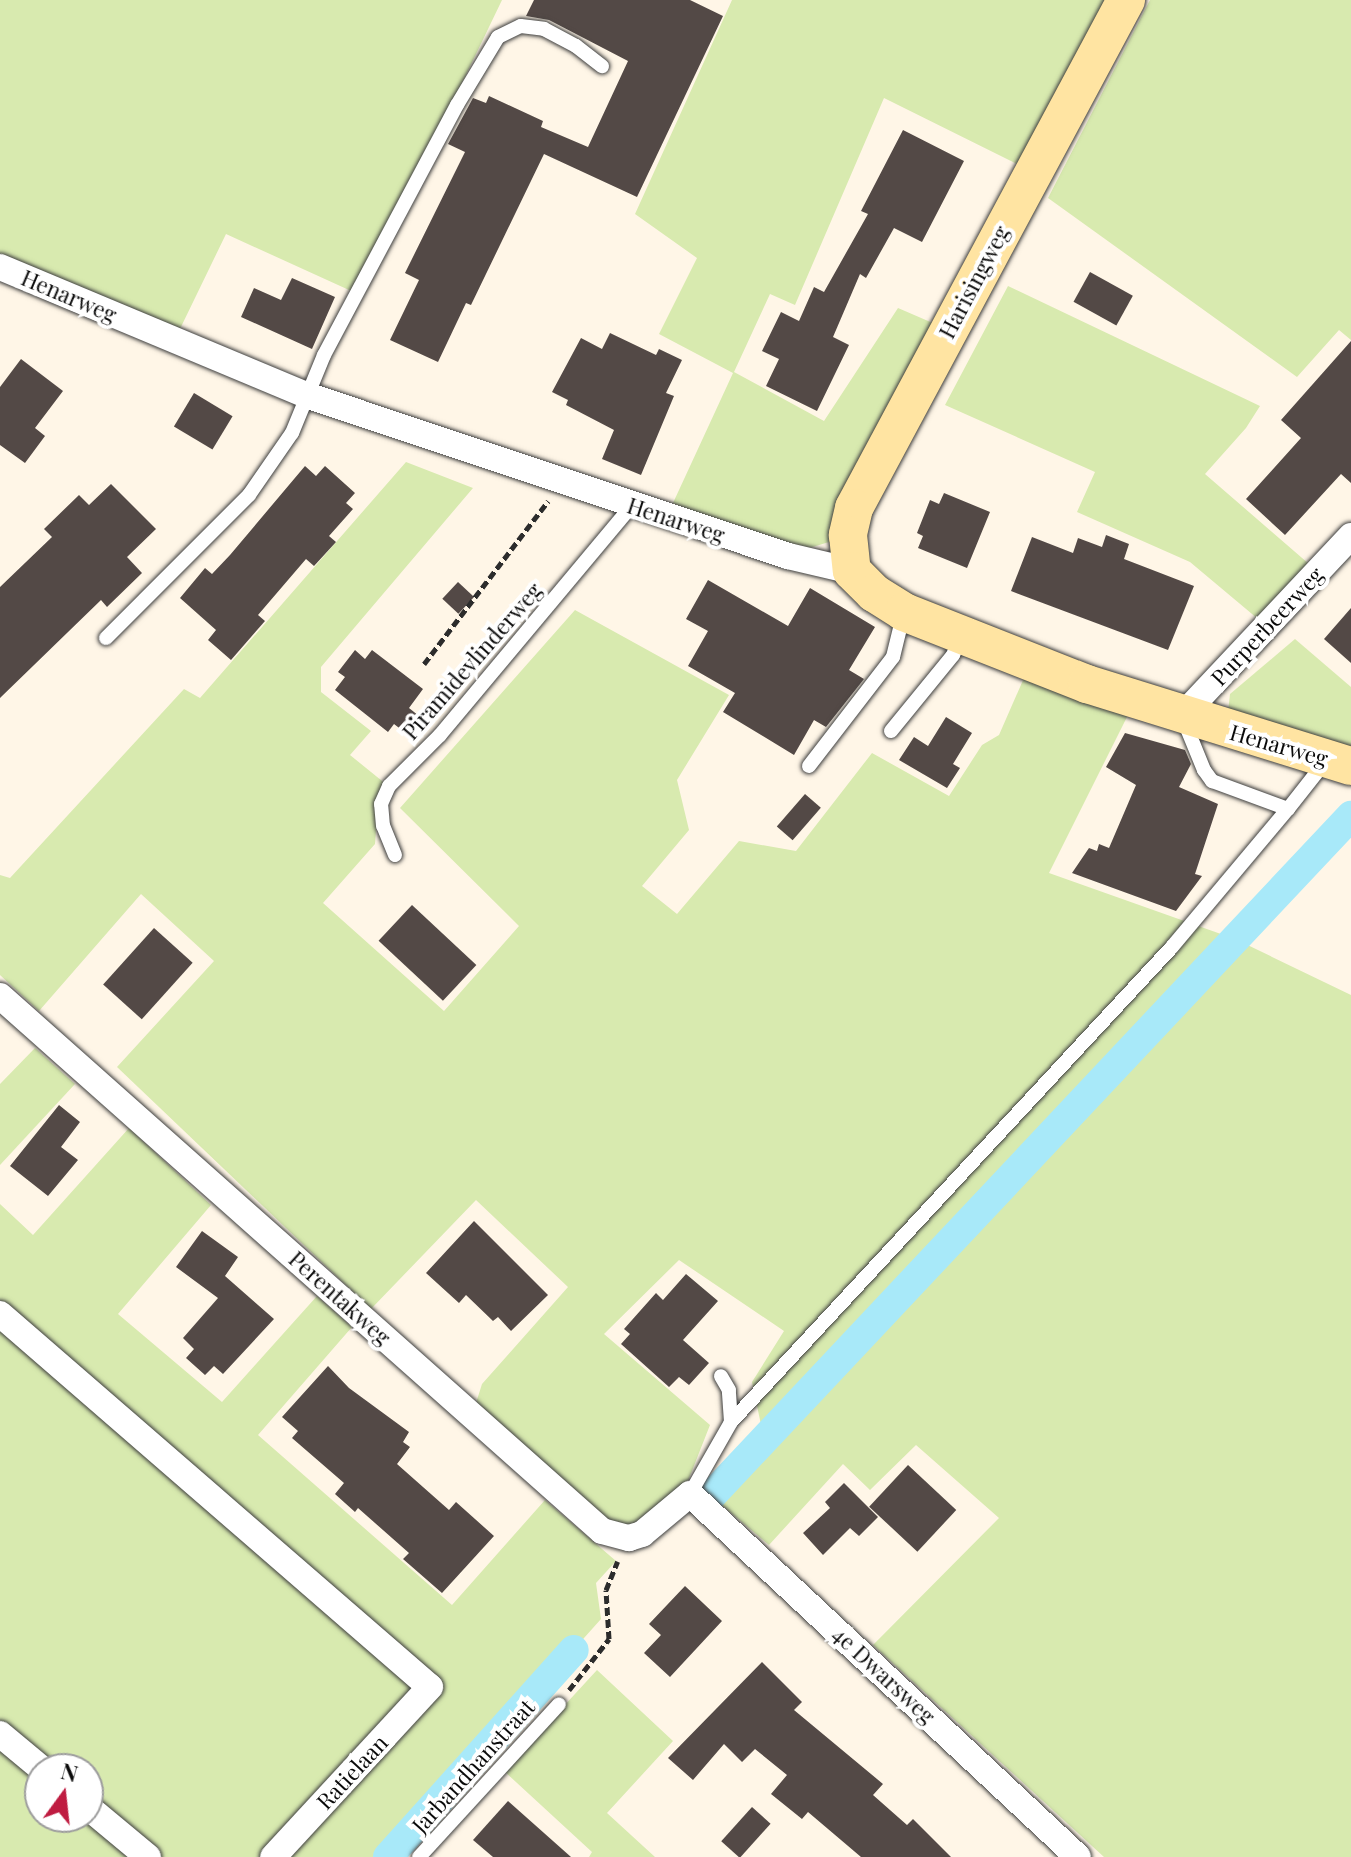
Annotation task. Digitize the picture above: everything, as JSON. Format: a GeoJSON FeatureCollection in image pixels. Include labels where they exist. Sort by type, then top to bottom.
{"type":"FeatureCollection","features":[{"type":"Feature","properties":{"kind":"street","name":"Harisingweg"},"geometry":{"type":"LineString","coordinates":[[852,571],[848,535],[854,508],[1126,0]]}},
{"type":"Feature","properties":{"kind":"street","name":"Henarweg"},"geometry":{"type":"LineString","coordinates":[[0,267],[309,396],[788,556],[852,571],[874,593],[904,612],[1087,684],[1182,716],[1339,762]]}},
{"type":"Feature","properties":{"kind":"street","name":"Purperbeerweg"},"geometry":{"type":"LineString","coordinates":[[1182,716],[1351,536]]}},
{"type":"Feature","properties":{"kind":"street","name":"Perentakweg"},"geometry":{"type":"LineString","coordinates":[[0,996],[602,1531],[629,1538]]}},
{"type":"Feature","properties":{"kind":"street","name":"Ratielaan"},"geometry":{"type":"LineString","coordinates":[[0,1314],[430,1687],[273,1857]]}},
{"type":"Feature","properties":{"kind":"street"},"geometry":{"type":"LineString","coordinates":[[629,1538],[642,1534],[690,1494]]}},
{"type":"Feature","properties":{"kind":"street","name":"4e Dwarsweg"},"geometry":{"type":"LineString","coordinates":[[690,1494],[1078,1857]]}},
{"type":"Feature","properties":{"kind":"street"},"geometry":{"type":"LineString","coordinates":[[0,1734],[24,1754]]}},
{"type":"Feature","properties":{"kind":"street"},"geometry":{"type":"LineString","coordinates":[[104,1820],[148,1857]]}},
{"type":"Feature","properties":{"kind":"lane"},"geometry":{"type":"LineString","coordinates":[[106,638],[249,495],[292,433],[324,355],[457,105],[498,37],[521,26],[544,29],[576,46],[602,66]]}},
{"type":"Feature","properties":{"kind":"lane","name":"Piramidevlinderweg"},"geometry":{"type":"LineString","coordinates":[[395,855],[383,826],[381,804],[389,786],[440,735],[632,505]]}},
{"type":"Feature","properties":{"kind":"lane"},"geometry":{"type":"LineString","coordinates":[[809,766],[893,657],[904,612]]}},
{"type":"Feature","properties":{"kind":"lane"},"geometry":{"type":"LineString","coordinates":[[891,731],[953,655],[962,635]]}},
{"type":"Feature","properties":{"kind":"lane"},"geometry":{"type":"LineString","coordinates":[[1182,716],[1204,770],[1212,781],[1288,809]]}},
{"type":"Feature","properties":{"kind":"lane"},"geometry":{"type":"LineString","coordinates":[[690,1494],[731,1422],[1172,947],[1288,809],[1339,762]]}},
{"type":"Feature","properties":{"kind":"lane"},"geometry":{"type":"LineString","coordinates":[[721,1376],[729,1390],[731,1422]]}},
{"type":"Feature","properties":{"kind":"lane","name":"Jarbandhanstraat"},"geometry":{"type":"LineString","coordinates":[[419,1857],[559,1704]]}},
{"type":"Feature","properties":{"kind":"path"},"geometry":{"type":"LineString","coordinates":[[424,664],[565,483]]}},
{"type":"Feature","properties":{"kind":"path"},"geometry":{"type":"LineString","coordinates":[[559,1704],[609,1639],[606,1590],[629,1538]]}},
{"type":"Feature","properties":{"kind":"green space"},"geometry":{"type":"Polygon","coordinates":[[[0,0],[502,0],[360,295],[226,234],[179,331],[84,288],[0,258],[0,0]]]}},
{"type":"Feature","properties":{"kind":"green space"},"geometry":{"type":"Polygon","coordinates":[[[732,0],[1112,0],[1025,168],[884,98],[795,305],[770,294],[734,372],[824,421],[898,308],[942,327],[829,542],[806,549],[771,543],[673,503],[733,373],[659,334],[697,258],[635,214],[732,0]]]}},
{"type":"Feature","properties":{"kind":"green space"},"geometry":{"type":"Polygon","coordinates":[[[1150,0],[1351,0],[1351,340],[1339,330],[1297,377],[1048,198],[1150,0]]]}},
{"type":"Feature","properties":{"kind":"green space"},"geometry":{"type":"Polygon","coordinates":[[[1008,286],[1260,406],[1246,428],[1205,474],[1309,564],[1258,619],[1190,562],[1077,512],[1095,472],[945,405],[1008,286]]]}},
{"type":"Feature","properties":{"kind":"green space"},"geometry":{"type":"Polygon","coordinates":[[[406,462],[473,488],[321,667],[321,692],[371,731],[350,755],[392,789],[378,804],[375,844],[323,903],[444,1011],[519,926],[400,808],[575,610],[729,695],[677,780],[689,830],[642,886],[677,914],[739,841],[796,851],[872,753],[949,796],[982,745],[999,735],[1027,671],[1131,709],[1049,873],[1235,939],[1351,995],[1351,1857],[1104,1857],[873,1645],[999,1518],[916,1445],[870,1490],[843,1464],[769,1545],[711,1496],[764,1439],[752,1382],[784,1331],[679,1260],[604,1334],[710,1425],[684,1491],[646,1525],[613,1528],[476,1403],[482,1384],[568,1287],[476,1200],[371,1309],[117,1067],[214,961],[141,894],[39,1011],[0,975],[0,875],[10,878],[184,689],[200,698],[406,462]]]}},
{"type":"Feature","properties":{"kind":"green space"},"geometry":{"type":"Polygon","coordinates":[[[1295,639],[1351,687],[1351,751],[1228,712],[1230,694],[1295,639]]]}},
{"type":"Feature","properties":{"kind":"green space"},"geometry":{"type":"Polygon","coordinates":[[[35,1048],[75,1084],[0,1165],[0,1084],[35,1048]]]}},
{"type":"Feature","properties":{"kind":"green space"},"geometry":{"type":"Polygon","coordinates":[[[129,1128],[211,1205],[118,1314],[222,1402],[317,1296],[352,1327],[258,1435],[452,1605],[545,1500],[616,1561],[596,1583],[601,1619],[388,1857],[283,1857],[441,1684],[0,1300],[0,1204],[33,1235],[129,1128]]]}},
{"type":"Feature","properties":{"kind":"green space"},"geometry":{"type":"Polygon","coordinates":[[[0,1326],[419,1688],[260,1857],[162,1857],[104,1808],[104,1753],[37,1753],[0,1722],[0,1326]]]}},
{"type":"Feature","properties":{"kind":"green space"},"geometry":{"type":"Polygon","coordinates":[[[597,1670],[673,1741],[607,1813],[655,1857],[589,1857],[592,1852],[504,1771],[597,1670]]]}},
{"type":"Feature","properties":{"kind":"green space"},"geometry":{"type":"Polygon","coordinates":[[[0,1750],[24,1770],[24,1833],[99,1833],[128,1857],[0,1857],[0,1750]]]}},
{"type":"Feature","properties":{"kind":"building"},"geometry":{"type":"Polygon","coordinates":[[[534,0],[690,0],[723,16],[637,197],[544,154],[471,305],[466,303],[438,362],[390,340],[419,280],[405,273],[465,152],[448,144],[473,98],[486,103],[489,96],[543,121],[541,127],[588,147],[628,61],[549,20],[526,16],[534,0]]]}},
{"type":"Feature","properties":{"kind":"building"},"geometry":{"type":"Polygon","coordinates":[[[903,130],[964,161],[922,242],[894,228],[866,278],[860,274],[833,337],[849,345],[817,411],[766,386],[779,359],[762,351],[781,312],[799,321],[814,287],[824,292],[868,214],[861,211],[903,130]]]}},
{"type":"Feature","properties":{"kind":"building"},"geometry":{"type":"Polygon","coordinates":[[[1090,272],[1133,296],[1116,325],[1074,302],[1090,272]]]}},
{"type":"Feature","properties":{"kind":"building"},"geometry":{"type":"Polygon","coordinates":[[[292,278],[335,297],[312,349],[241,317],[254,288],[281,300],[292,278]]]}},
{"type":"Feature","properties":{"kind":"building"},"geometry":{"type":"Polygon","coordinates":[[[610,333],[656,355],[659,349],[682,360],[666,393],[674,396],[641,475],[602,459],[614,430],[566,405],[568,400],[552,392],[581,338],[602,349],[610,333]]]}},
{"type":"Feature","properties":{"kind":"building"},"geometry":{"type":"Polygon","coordinates":[[[1351,341],[1351,483],[1341,474],[1285,535],[1246,499],[1301,438],[1281,420],[1351,341]]]}},
{"type":"Feature","properties":{"kind":"building"},"geometry":{"type":"Polygon","coordinates":[[[21,359],[63,391],[35,428],[45,436],[25,463],[0,445],[0,387],[21,359]]]}},
{"type":"Feature","properties":{"kind":"building"},"geometry":{"type":"Polygon","coordinates":[[[194,393],[233,416],[212,450],[174,426],[194,393]]]}},
{"type":"Feature","properties":{"kind":"building"},"geometry":{"type":"Polygon","coordinates":[[[305,466],[316,476],[325,466],[355,493],[346,503],[353,509],[329,536],[336,542],[314,566],[306,559],[258,615],[265,621],[231,660],[208,640],[216,630],[180,598],[205,568],[212,574],[230,555],[305,466]]]}},
{"type":"Feature","properties":{"kind":"building"},"geometry":{"type":"Polygon","coordinates":[[[111,484],[156,529],[127,557],[142,573],[107,607],[101,600],[0,698],[0,587],[52,537],[44,529],[79,495],[89,505],[111,484]]]}},
{"type":"Feature","properties":{"kind":"building"},"geometry":{"type":"Polygon","coordinates":[[[944,493],[990,512],[967,568],[918,548],[923,536],[917,533],[930,500],[939,504],[944,493]]]}},
{"type":"Feature","properties":{"kind":"building"},"geometry":{"type":"Polygon","coordinates":[[[1106,535],[1129,544],[1124,559],[1194,586],[1168,650],[1011,591],[1032,537],[1073,553],[1078,538],[1102,547],[1106,535]]]}},
{"type":"Feature","properties":{"kind":"building"},"geometry":{"type":"Polygon","coordinates":[[[708,580],[788,626],[810,588],[875,627],[849,670],[864,679],[826,727],[814,720],[794,755],[723,712],[735,693],[688,666],[708,631],[686,619],[708,580]]]}},
{"type":"Feature","properties":{"kind":"building"},"geometry":{"type":"Polygon","coordinates":[[[458,582],[474,597],[458,614],[442,599],[458,582]]]}},
{"type":"Feature","properties":{"kind":"building"},"geometry":{"type":"Polygon","coordinates":[[[1351,608],[1351,663],[1324,639],[1351,608]]]}},
{"type":"Feature","properties":{"kind":"building"},"geometry":{"type":"Polygon","coordinates":[[[355,650],[365,659],[372,650],[423,689],[409,708],[429,724],[416,741],[394,724],[388,732],[335,690],[345,677],[338,672],[355,650]]]}},
{"type":"Feature","properties":{"kind":"building"},"geometry":{"type":"Polygon","coordinates":[[[946,717],[972,733],[953,764],[960,768],[947,788],[899,760],[914,737],[928,746],[946,717]]]}},
{"type":"Feature","properties":{"kind":"building"},"geometry":{"type":"Polygon","coordinates":[[[1125,733],[1185,750],[1191,764],[1179,787],[1218,804],[1195,874],[1202,876],[1176,911],[1072,873],[1089,848],[1097,851],[1099,844],[1109,848],[1136,785],[1106,767],[1125,733]]]}},
{"type":"Feature","properties":{"kind":"building"},"geometry":{"type":"Polygon","coordinates":[[[805,794],[821,808],[793,840],[777,826],[805,794]]]}},
{"type":"Feature","properties":{"kind":"building"},"geometry":{"type":"Polygon","coordinates":[[[412,905],[476,965],[443,1001],[379,941],[412,905]]]}},
{"type":"Feature","properties":{"kind":"building"},"geometry":{"type":"Polygon","coordinates":[[[154,928],[193,963],[142,1019],[103,984],[154,928]]]}},
{"type":"Feature","properties":{"kind":"building"},"geometry":{"type":"Polygon","coordinates":[[[59,1105],[80,1122],[61,1147],[78,1160],[48,1196],[10,1166],[59,1105]]]}},
{"type":"Feature","properties":{"kind":"building"},"geometry":{"type":"Polygon","coordinates":[[[474,1221],[548,1295],[511,1331],[498,1317],[493,1321],[466,1295],[459,1303],[426,1273],[474,1221]]]}},
{"type":"Feature","properties":{"kind":"building"},"geometry":{"type":"Polygon","coordinates":[[[202,1231],[238,1257],[225,1276],[274,1319],[223,1374],[214,1366],[205,1375],[186,1358],[194,1349],[183,1338],[218,1298],[176,1267],[202,1231]]]}},
{"type":"Feature","properties":{"kind":"building"},"geometry":{"type":"Polygon","coordinates":[[[686,1274],[718,1301],[683,1340],[709,1363],[689,1385],[679,1377],[669,1387],[621,1344],[630,1334],[624,1329],[656,1293],[663,1300],[686,1274]]]}},
{"type":"Feature","properties":{"kind":"building"},"geometry":{"type":"Polygon","coordinates":[[[328,1366],[349,1388],[409,1432],[403,1442],[410,1447],[397,1464],[449,1510],[456,1502],[494,1536],[442,1593],[403,1559],[409,1553],[358,1508],[355,1512],[335,1494],[344,1483],[292,1438],[298,1431],[282,1417],[328,1366]]]}},
{"type":"Feature","properties":{"kind":"building"},"geometry":{"type":"Polygon","coordinates":[[[908,1465],[956,1510],[917,1552],[869,1507],[908,1465]]]}},
{"type":"Feature","properties":{"kind":"building"},"geometry":{"type":"Polygon","coordinates":[[[844,1483],[878,1517],[859,1536],[850,1528],[823,1555],[803,1533],[830,1508],[825,1502],[844,1483]]]}},
{"type":"Feature","properties":{"kind":"building"},"geometry":{"type":"Polygon","coordinates":[[[685,1586],[722,1621],[670,1677],[644,1653],[661,1635],[649,1624],[685,1586]]]}},
{"type":"Feature","properties":{"kind":"building"},"geometry":{"type":"Polygon","coordinates":[[[762,1662],[802,1702],[794,1710],[883,1784],[873,1795],[907,1825],[913,1819],[951,1857],[861,1857],[808,1812],[802,1819],[771,1794],[787,1775],[755,1749],[742,1762],[724,1744],[693,1780],[668,1758],[762,1662]]]}},
{"type":"Feature","properties":{"kind":"building"},"geometry":{"type":"Polygon","coordinates":[[[508,1801],[571,1857],[493,1857],[473,1840],[508,1801]]]}},
{"type":"Feature","properties":{"kind":"building"},"geometry":{"type":"Polygon","coordinates":[[[752,1807],[771,1824],[741,1857],[721,1841],[752,1807]]]}},
{"type":"Feature","properties":{"kind":"waterway"},"geometry":{"type":"LineString","coordinates":[[711,1496],[1351,816]]}},
{"type":"Feature","properties":{"kind":"waterway"},"geometry":{"type":"LineString","coordinates":[[388,1857],[574,1650]]}}]}
